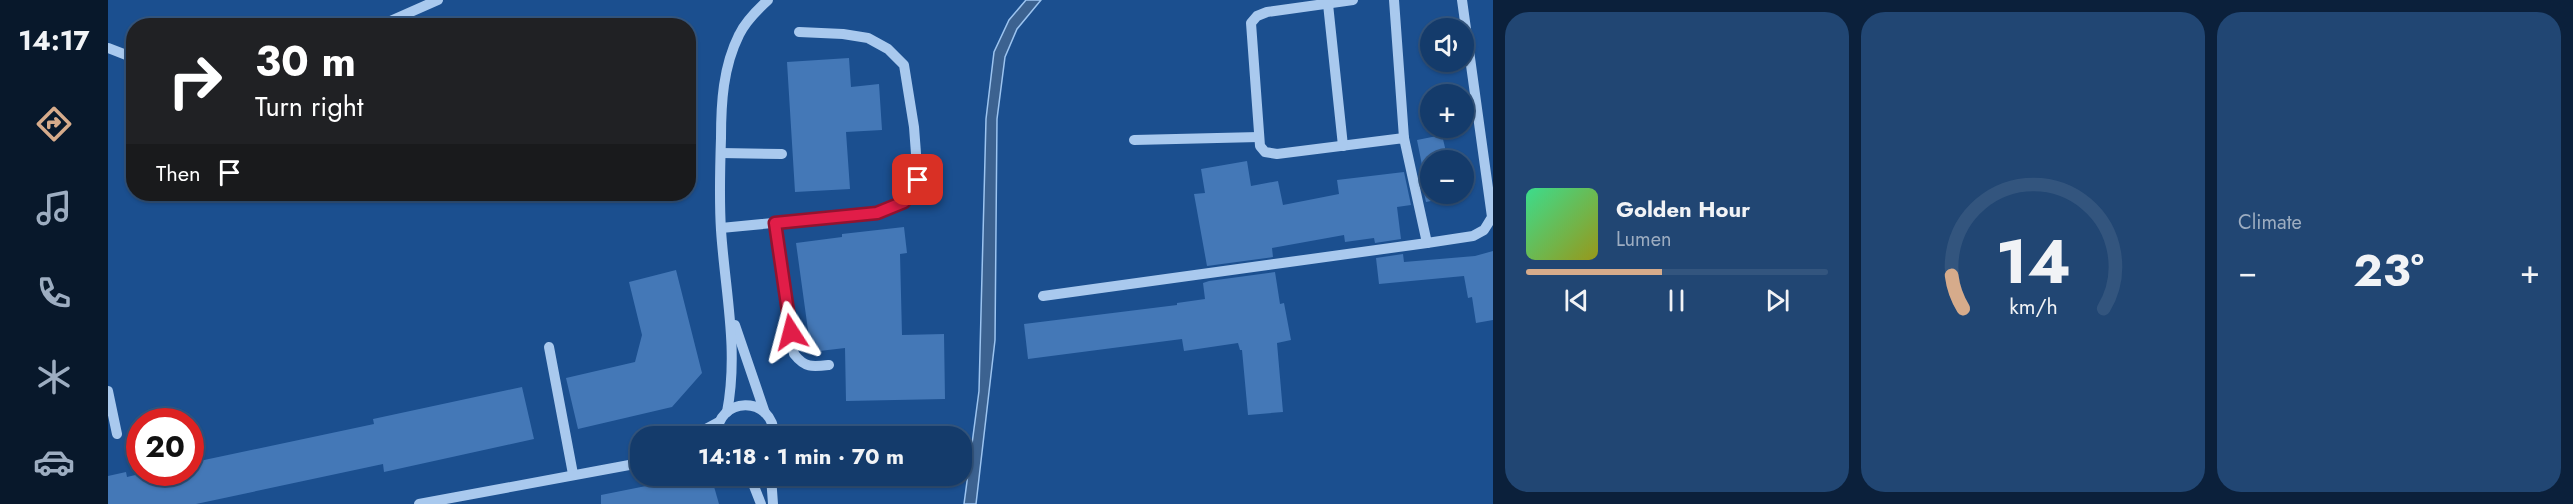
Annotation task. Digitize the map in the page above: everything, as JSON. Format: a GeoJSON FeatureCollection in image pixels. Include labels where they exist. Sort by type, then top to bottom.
{"type":"FeatureCollection","features":[{"type":"Feature","properties":{"kind":"street"},"geometry":{"type":"LineString","coordinates":[[397,18],[438,0]]}},
{"type":"Feature","properties":{"kind":"street"},"geometry":{"type":"LineString","coordinates":[[727,412],[732,370],[731,314],[721,228],[720,153],[724,78],[739,35],[755,12],[768,0]]}},
{"type":"Feature","properties":{"kind":"street"},"geometry":{"type":"LineString","coordinates":[[1353,0],[1267,12],[1257,16],[1251,23],[1260,146],[1265,152],[1276,154],[1404,138]]}},
{"type":"Feature","properties":{"kind":"street"},"geometry":{"type":"LineString","coordinates":[[1394,0],[1404,138],[1427,243]]}},
{"type":"Feature","properties":{"kind":"street"},"geometry":{"type":"LineString","coordinates":[[1043,296],[1427,243],[1473,236],[1484,230],[1492,217],[1462,0]]}},
{"type":"Feature","properties":{"kind":"street"},"geometry":{"type":"LineString","coordinates":[[1328,4],[1342,146]]}},
{"type":"Feature","properties":{"kind":"street"},"geometry":{"type":"LineString","coordinates":[[721,228],[877,213],[904,202],[918,180],[914,127],[904,65],[888,49],[868,39],[843,34],[799,32]]}},
{"type":"Feature","properties":{"kind":"street"},"geometry":{"type":"LineString","coordinates":[[108,48],[126,55]]}},
{"type":"Feature","properties":{"kind":"street"},"geometry":{"type":"LineString","coordinates":[[1134,140],[1259,137]]}},
{"type":"Feature","properties":{"kind":"street"},"geometry":{"type":"LineString","coordinates":[[720,153],[782,154]]}},
{"type":"Feature","properties":{"kind":"street"},"geometry":{"type":"LineString","coordinates":[[775,223],[794,354],[802,364],[812,367],[828,365]]}},
{"type":"Feature","properties":{"kind":"street"},"geometry":{"type":"LineString","coordinates":[[731,314],[765,413],[772,426]]}},
{"type":"Feature","properties":{"kind":"street"},"geometry":{"type":"LineString","coordinates":[[549,347],[573,474]]}},
{"type":"Feature","properties":{"kind":"street"},"geometry":{"type":"LineString","coordinates":[[108,392],[117,434]]}},
{"type":"Feature","properties":{"kind":"street"},"geometry":{"type":"LineString","coordinates":[[712,426],[734,407],[751,405],[765,413]]}},
{"type":"Feature","properties":{"kind":"street"},"geometry":{"type":"LineString","coordinates":[[718,426],[719,422]]}},
{"type":"Feature","properties":{"kind":"street"},"geometry":{"type":"LineString","coordinates":[[419,504],[573,474],[630,459]]}},
{"type":"Feature","properties":{"kind":"street"},"geometry":{"type":"LineString","coordinates":[[610,466],[630,464]]}},
{"type":"Feature","properties":{"kind":"street"},"geometry":{"type":"LineString","coordinates":[[754,486],[761,504]]}},
{"type":"Feature","properties":{"kind":"street"},"geometry":{"type":"LineString","coordinates":[[772,486],[773,504]]}},
{"type":"Feature","properties":{"kind":"water"},"geometry":{"type":"Polygon","coordinates":[[[1026,0],[1041,0],[1017,29],[1005,57],[997,119],[995,340],[976,504],[964,504],[966,486],[972,486],[972,444],[979,391],[986,119],[994,52],[1009,20],[1026,0]]]}},
{"type":"Feature","properties":{"kind":"building"},"geometry":{"type":"Polygon","coordinates":[[[849,58],[851,87],[879,84],[882,130],[846,132],[850,189],[795,192],[787,62],[849,58]]]}},
{"type":"Feature","properties":{"kind":"building"},"geometry":{"type":"Polygon","coordinates":[[[1443,138],[1446,150],[1420,150],[1420,155],[1417,140],[1443,138]]]}},
{"type":"Feature","properties":{"kind":"building"},"geometry":{"type":"Polygon","coordinates":[[[1247,161],[1251,186],[1278,181],[1283,205],[1339,194],[1337,180],[1404,172],[1411,205],[1397,207],[1401,239],[1375,243],[1374,238],[1345,242],[1344,235],[1272,248],[1273,257],[1207,266],[1194,194],[1205,193],[1201,169],[1247,161]]]}},
{"type":"Feature","properties":{"kind":"building"},"geometry":{"type":"Polygon","coordinates":[[[904,227],[907,253],[900,254],[902,335],[944,334],[945,399],[846,401],[845,348],[811,352],[796,243],[842,237],[842,234],[904,227]]]}},
{"type":"Feature","properties":{"kind":"building"},"geometry":{"type":"Polygon","coordinates":[[[1493,251],[1493,320],[1476,323],[1472,297],[1468,298],[1464,276],[1379,284],[1376,258],[1403,254],[1404,262],[1475,256],[1493,251]]]}},
{"type":"Feature","properties":{"kind":"building"},"geometry":{"type":"Polygon","coordinates":[[[676,270],[702,373],[672,407],[578,429],[566,378],[635,362],[642,335],[629,282],[676,270]]]}},
{"type":"Feature","properties":{"kind":"building"},"geometry":{"type":"Polygon","coordinates":[[[1275,272],[1280,304],[1284,303],[1291,340],[1277,343],[1283,412],[1248,415],[1242,350],[1238,343],[1184,351],[1182,339],[1028,359],[1024,324],[1177,305],[1177,303],[1205,299],[1203,283],[1275,272]]]}},
{"type":"Feature","properties":{"kind":"building"},"geometry":{"type":"Polygon","coordinates":[[[522,387],[534,439],[384,472],[383,464],[196,504],[108,504],[108,476],[126,472],[126,486],[204,486],[204,460],[374,424],[373,419],[522,387]]]}},
{"type":"Feature","properties":{"kind":"building"},"geometry":{"type":"Polygon","coordinates":[[[646,486],[714,486],[719,504],[601,504],[601,495],[646,486]]]}},
{"type":"Feature","properties":{"kind":"route"},"geometry":{"type":"LineString","coordinates":[[791,332],[775,223],[877,213],[904,202],[918,180]]}}]}
